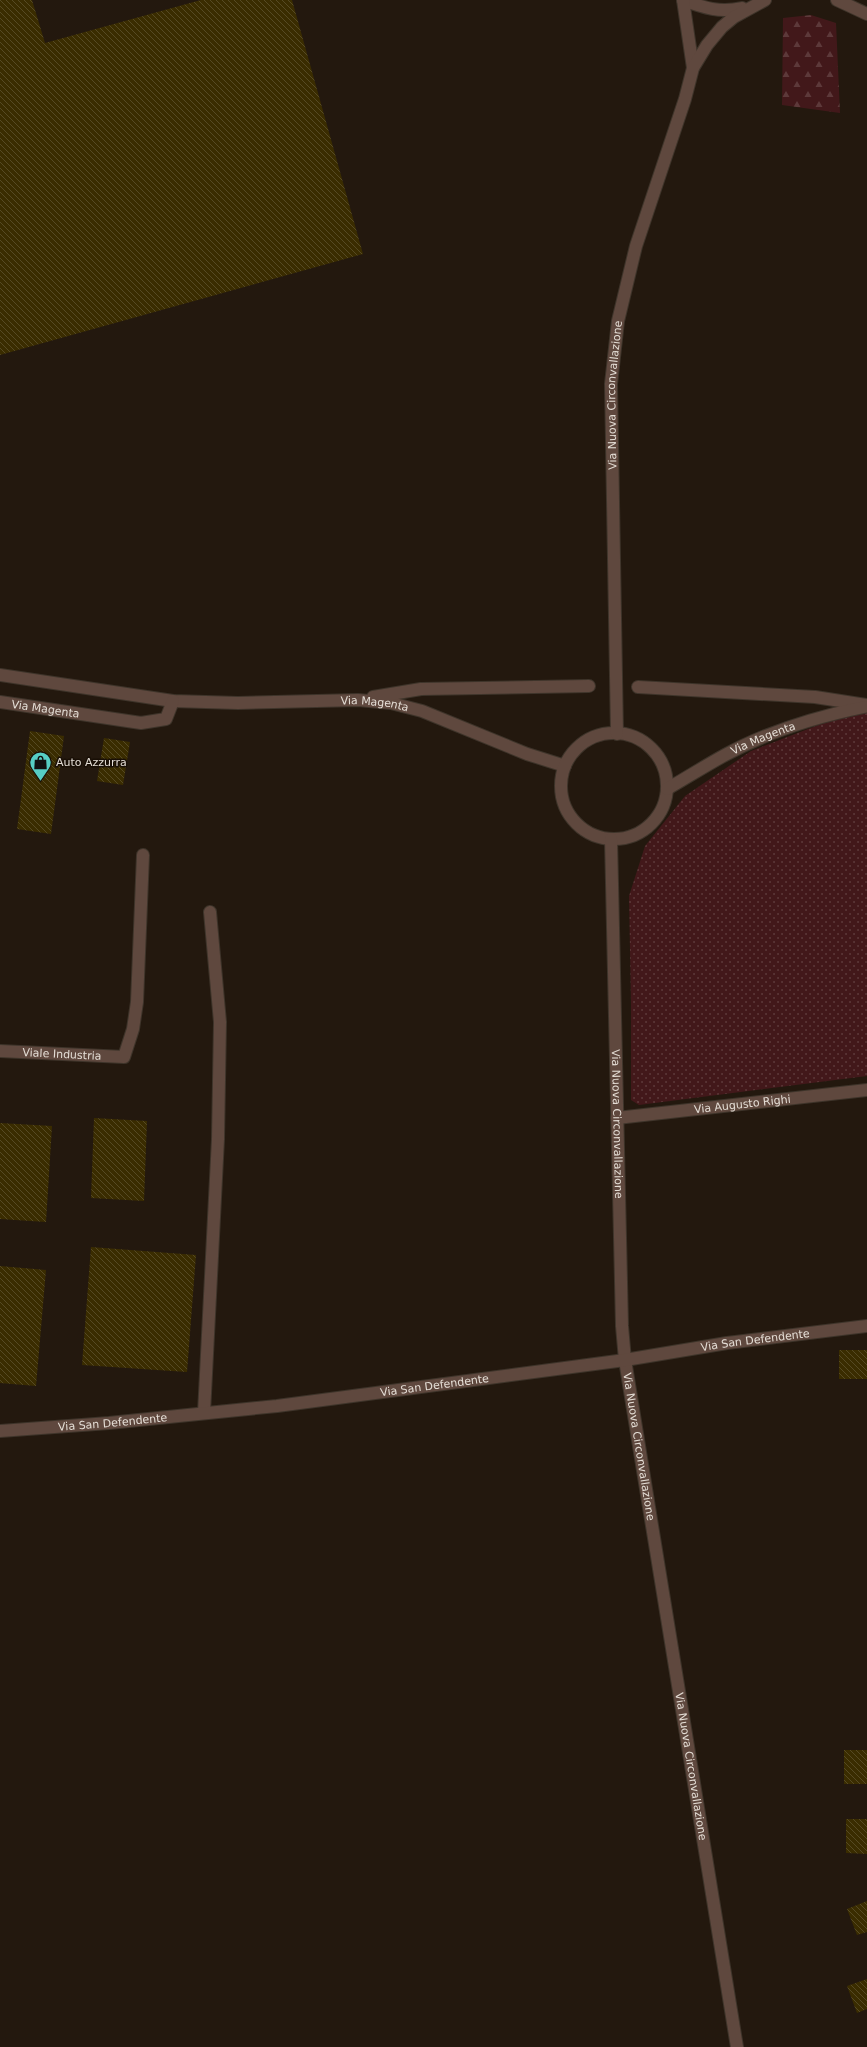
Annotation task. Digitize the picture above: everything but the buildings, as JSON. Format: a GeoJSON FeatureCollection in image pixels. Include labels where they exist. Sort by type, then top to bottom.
{"type":"FeatureCollection","features":[{"type":"Feature","properties":{"kind":"street"},"geometry":{"type":"LineString","coordinates":[[693,68],[683,0],[711,10],[728,11],[751,6]]}},
{"type":"Feature","properties":{"kind":"street"},"geometry":{"type":"LineString","coordinates":[[693,68],[707,44],[722,27],[751,6],[765,0]]}},
{"type":"Feature","properties":{"kind":"street"},"geometry":{"type":"LineString","coordinates":[[837,0],[867,14]]}},
{"type":"Feature","properties":{"kind":"street","name":"Via Nuova Circonvallazione"},"geometry":{"type":"LineString","coordinates":[[617,734],[611,384],[617,328],[636,246],[685,99],[693,68]]}},
{"type":"Feature","properties":{"kind":"street","name":"Via Magenta"},"geometry":{"type":"LineString","coordinates":[[0,675],[173,701],[238,703],[358,700],[391,703],[422,711],[527,754],[564,766]]}},
{"type":"Feature","properties":{"kind":"street"},"geometry":{"type":"LineString","coordinates":[[358,700],[421,689],[589,686]]}},
{"type":"Feature","properties":{"kind":"street"},"geometry":{"type":"LineString","coordinates":[[638,686],[815,697],[867,706]]}},
{"type":"Feature","properties":{"kind":"street","name":"Via Magenta"},"geometry":{"type":"LineString","coordinates":[[0,702],[141,723],[166,719],[173,701]]}},
{"type":"Feature","properties":{"kind":"street","name":"Via Magenta"},"geometry":{"type":"LineString","coordinates":[[667,789],[726,754],[784,729],[828,714],[867,706]]}},
{"type":"Feature","properties":{"kind":"street"},"geometry":{"type":"LineString","coordinates":[[617,734],[633,737],[647,745],[658,758],[665,773],[667,789],[663,805],[655,820],[643,831],[628,838],[611,839],[590,833],[580,827],[569,815],[562,800],[561,783],[564,766],[573,752],[585,742],[600,735],[617,734]]}},
{"type":"Feature","properties":{"kind":"street","name":"Via Nuova Circonvallazione"},"geometry":{"type":"LineString","coordinates":[[611,839],[622,1326],[625,1360],[737,2047]]}},
{"type":"Feature","properties":{"kind":"street","name":"Viale Industria"},"geometry":{"type":"LineString","coordinates":[[0,1051],[124,1057],[133,1029],[136,1002],[143,855]]}},
{"type":"Feature","properties":{"kind":"street"},"geometry":{"type":"LineString","coordinates":[[204,1413],[218,1139],[220,1022],[210,912]]}},
{"type":"Feature","properties":{"kind":"street","name":"Via Augusto Righi"},"geometry":{"type":"LineString","coordinates":[[617,1118],[867,1090]]}},
{"type":"Feature","properties":{"kind":"street","name":"Via San Defendente"},"geometry":{"type":"LineString","coordinates":[[0,1432],[277,1406],[625,1360],[727,1343],[867,1326]]}},
{"type":"Feature","properties":{"kind":"green space"},"geometry":{"type":"Polygon","coordinates":[[[811,15],[836,23],[840,113],[782,105],[783,18],[811,15]]]}},
{"type":"Feature","properties":{"kind":"green space"},"geometry":{"type":"Polygon","coordinates":[[[867,712],[867,1076],[639,1105],[631,1100],[629,896],[645,846],[685,796],[751,751],[839,717],[867,712]]]}},
{"type":"Feature","properties":{"kind":"place","name":"Auto Azzurra"},"geometry":{"type":"Point","coordinates":[41,782]}}]}
